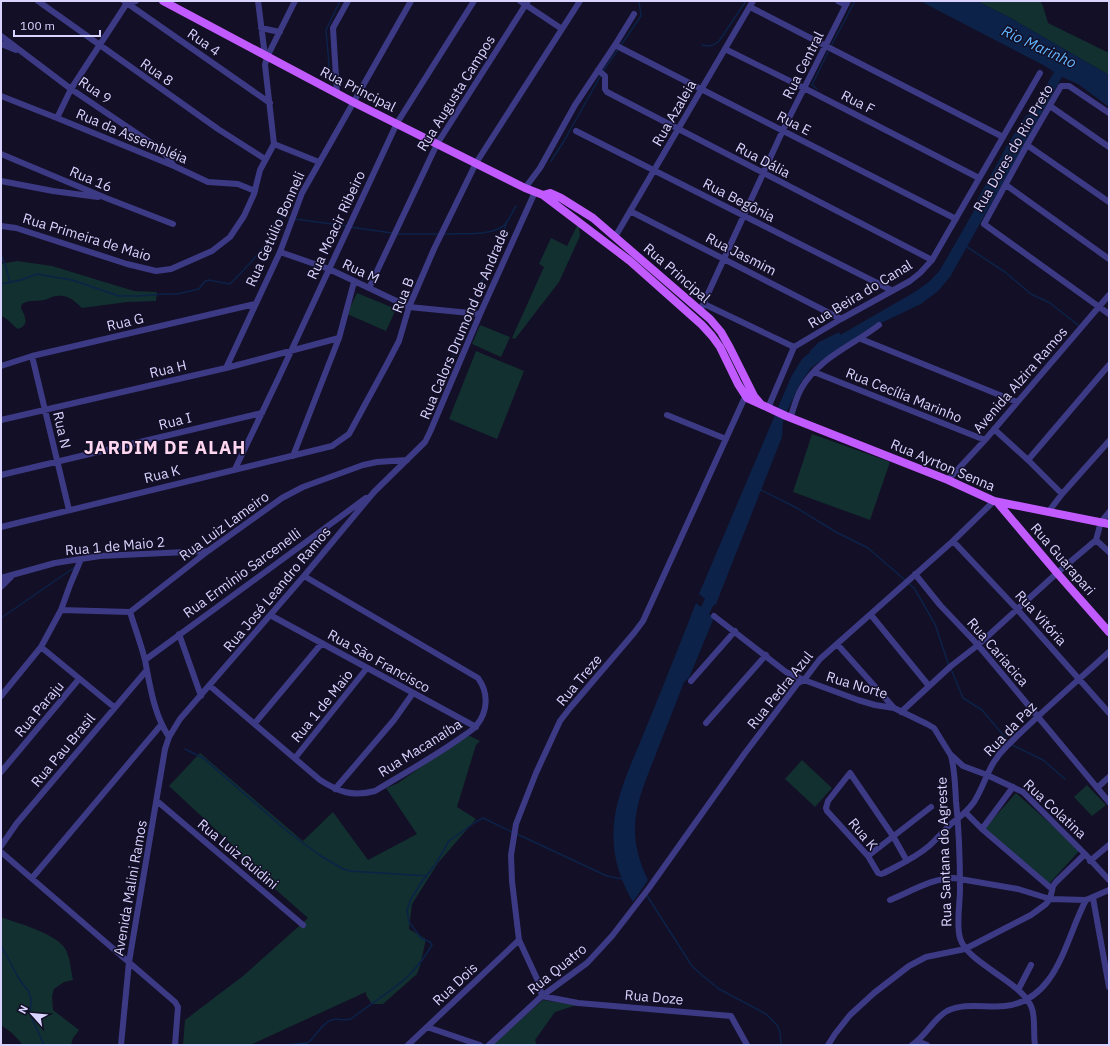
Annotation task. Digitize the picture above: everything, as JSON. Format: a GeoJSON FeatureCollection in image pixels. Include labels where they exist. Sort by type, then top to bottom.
{"type":"FeatureCollection","features":[{"type":"Feature","properties":{"kind":"main road","name":"Rua Principal"},"geometry":{"type":"LineString","coordinates":[[163,1],[337,94],[530,190],[543,195],[630,261],[702,325],[720,347],[745,397]]}},
{"type":"Feature","properties":{"kind":"main road","name":"Rua Principal"},"geometry":{"type":"LineString","coordinates":[[543,195],[550,193],[561,198],[593,218],[702,307],[720,332],[751,390],[767,408]]}},
{"type":"Feature","properties":{"kind":"main road"},"geometry":{"type":"LineString","coordinates":[[745,397],[767,408]]}},
{"type":"Feature","properties":{"kind":"main road","name":"Rua Ayrton Senna"},"geometry":{"type":"LineString","coordinates":[[767,408],[948,480],[996,502],[1105,523]]}},
{"type":"Feature","properties":{"kind":"main road","name":"Rua Guarapari"},"geometry":{"type":"LineString","coordinates":[[996,502],[1109,632]]}},
{"type":"Feature","properties":{"kind":"street","name":"Rua 8"},"geometry":{"type":"LineString","coordinates":[[38,1],[218,129],[265,159]]}},
{"type":"Feature","properties":{"kind":"street"},"geometry":{"type":"LineString","coordinates":[[57,118],[71,89],[100,46],[126,2],[136,1]]}},
{"type":"Feature","properties":{"kind":"street"},"geometry":{"type":"LineString","coordinates":[[258,1],[266,56],[265,70],[274,144],[319,162]]}},
{"type":"Feature","properties":{"kind":"street"},"geometry":{"type":"LineString","coordinates":[[266,56],[295,1]]}},
{"type":"Feature","properties":{"kind":"street"},"geometry":{"type":"LineString","coordinates":[[337,94],[333,28],[348,1]]}},
{"type":"Feature","properties":{"kind":"street","name":"Rua Getúlio Bonneli"},"geometry":{"type":"LineString","coordinates":[[226,368],[280,252],[302,193],[411,1]]}},
{"type":"Feature","properties":{"kind":"street","name":"Rua Moacir Ribeiro"},"geometry":{"type":"LineString","coordinates":[[235,469],[292,351],[397,123],[474,1]]}},
{"type":"Feature","properties":{"kind":"street"},"geometry":{"type":"LineString","coordinates":[[476,163],[580,1]]}},
{"type":"Feature","properties":{"kind":"street","name":"Rua Azaleia"},"geometry":{"type":"LineString","coordinates":[[615,237],[754,1]]}},
{"type":"Feature","properties":{"kind":"street"},"geometry":{"type":"LineString","coordinates":[[838,1],[847,3]]}},
{"type":"Feature","properties":{"kind":"street","name":"Rua 4"},"geometry":{"type":"LineString","coordinates":[[126,2],[270,104]]}},
{"type":"Feature","properties":{"kind":"street"},"geometry":{"type":"LineString","coordinates":[[524,2],[562,29]]}},
{"type":"Feature","properties":{"kind":"street","name":"Rua Augusta Campos"},"geometry":{"type":"LineString","coordinates":[[369,288],[437,144],[524,2]]}},
{"type":"Feature","properties":{"kind":"street","name":"Rua Central"},"geometry":{"type":"LineString","coordinates":[[702,307],[783,130],[847,3]]}},
{"type":"Feature","properties":{"kind":"street"},"geometry":{"type":"LineString","coordinates":[[750,7],[1003,137]]}},
{"type":"Feature","properties":{"kind":"street","name":"Rua Calors Drumond de Andrade"},"geometry":{"type":"LineString","coordinates":[[407,460],[420,448],[430,432],[540,168],[575,105],[618,46],[634,14]]}},
{"type":"Feature","properties":{"kind":"street"},"geometry":{"type":"LineString","coordinates":[[261,28],[280,32]]}},
{"type":"Feature","properties":{"kind":"street","name":"Rua 9"},"geometry":{"type":"LineString","coordinates":[[1,36],[21,53],[71,89],[162,151],[174,166]]}},
{"type":"Feature","properties":{"kind":"street"},"geometry":{"type":"LineString","coordinates":[[1,44],[21,53]]}},
{"type":"Feature","properties":{"kind":"street","name":"Rua E"},"geometry":{"type":"LineString","coordinates":[[618,46],[956,219]]}},
{"type":"Feature","properties":{"kind":"street","name":"Rua F"},"geometry":{"type":"LineString","coordinates":[[725,49],[979,178]]}},
{"type":"Feature","properties":{"kind":"street","name":"Rua Dália"},"geometry":{"type":"LineString","coordinates":[[601,71],[606,78],[605,89],[607,92],[932,260]]}},
{"type":"Feature","properties":{"kind":"street","name":"Rua Beira do Canal"},"geometry":{"type":"LineString","coordinates":[[794,347],[891,290],[910,281],[932,260],[1040,72]]}},
{"type":"Feature","properties":{"kind":"street","name":"Rua Dores do Rio Preto"},"geometry":{"type":"LineString","coordinates":[[1099,306],[984,224],[1060,88],[1064,85],[1069,86],[1109,113]]}},
{"type":"Feature","properties":{"kind":"street","name":"Rua da Assembléia"},"geometry":{"type":"LineString","coordinates":[[1,96],[174,166],[208,182],[238,184],[255,191]]}},
{"type":"Feature","properties":{"kind":"street"},"geometry":{"type":"LineString","coordinates":[[1050,106],[1109,147]]}},
{"type":"Feature","properties":{"kind":"street","name":"Rua Begônia"},"geometry":{"type":"LineString","coordinates":[[576,131],[654,169],[743,216],[891,290]]}},
{"type":"Feature","properties":{"kind":"street","name":"Rua Primeira de Maio"},"geometry":{"type":"LineString","coordinates":[[1,226],[23,230],[127,264],[156,271],[164,270],[193,260],[212,251],[222,245],[230,237],[244,216],[255,191],[260,170],[274,144]]}},
{"type":"Feature","properties":{"kind":"street"},"geometry":{"type":"LineString","coordinates":[[1027,145],[1109,202]]}},
{"type":"Feature","properties":{"kind":"street","name":"Rua 16"},"geometry":{"type":"LineString","coordinates":[[1,154],[173,224]]}},
{"type":"Feature","properties":{"kind":"street","name":"Rua B"},"geometry":{"type":"LineString","coordinates":[[349,434],[355,426],[369,396],[399,341],[410,307],[434,249],[476,163]]}},
{"type":"Feature","properties":{"kind":"street"},"geometry":{"type":"LineString","coordinates":[[1,181],[53,191],[106,198]]}},
{"type":"Feature","properties":{"kind":"street"},"geometry":{"type":"LineString","coordinates":[[1006,185],[1109,259]]}},
{"type":"Feature","properties":{"kind":"street","name":"Rua Jasmim"},"geometry":{"type":"LineString","coordinates":[[630,211],[841,319]]}},
{"type":"Feature","properties":{"kind":"street","name":"Rua M"},"geometry":{"type":"LineString","coordinates":[[280,252],[329,269],[410,307],[480,314]]}},
{"type":"Feature","properties":{"kind":"street"},"geometry":{"type":"LineString","coordinates":[[293,456],[340,338],[354,282]]}},
{"type":"Feature","properties":{"kind":"street","name":"Avenida Alzira Ramos"},"geometry":{"type":"LineString","coordinates":[[948,480],[985,440],[1109,295]]}},
{"type":"Feature","properties":{"kind":"street","name":"Rua G"},"geometry":{"type":"LineString","coordinates":[[1,366],[32,356],[255,304]]}},
{"type":"Feature","properties":{"kind":"street"},"geometry":{"type":"LineString","coordinates":[[1099,306],[1109,314]]}},
{"type":"Feature","properties":{"kind":"street"},"geometry":{"type":"LineString","coordinates":[[702,307],[794,347],[767,408]]}},
{"type":"Feature","properties":{"kind":"street"},"geometry":{"type":"LineString","coordinates":[[788,417],[800,391],[814,372],[837,352],[861,339],[879,326]]}},
{"type":"Feature","properties":{"kind":"street","name":"Rua H"},"geometry":{"type":"LineString","coordinates":[[1,420],[226,368],[340,338]]}},
{"type":"Feature","properties":{"kind":"street"},"geometry":{"type":"LineString","coordinates":[[861,339],[1017,402]]}},
{"type":"Feature","properties":{"kind":"street","name":"Rua N"},"geometry":{"type":"LineString","coordinates":[[32,356],[69,510]]}},
{"type":"Feature","properties":{"kind":"street"},"geometry":{"type":"LineString","coordinates":[[1028,460],[1109,366]]}},
{"type":"Feature","properties":{"kind":"street","name":"Rua Cecília Marinho"},"geometry":{"type":"LineString","coordinates":[[814,372],[985,440]]}},
{"type":"Feature","properties":{"kind":"street","name":"Rua Treze"},"geometry":{"type":"LineString","coordinates":[[542,996],[538,981],[519,940],[512,881],[511,855],[516,824],[536,773],[560,721],[643,621],[745,397],[751,390]]}},
{"type":"Feature","properties":{"kind":"street","name":"Rua I"},"geometry":{"type":"LineString","coordinates":[[1,475],[262,413]]}},
{"type":"Feature","properties":{"kind":"street"},"geometry":{"type":"LineString","coordinates":[[667,415],[726,439]]}},
{"type":"Feature","properties":{"kind":"street"},"geometry":{"type":"LineString","coordinates":[[994,429],[1062,494]]}},
{"type":"Feature","properties":{"kind":"street","name":"Rua K"},"geometry":{"type":"LineString","coordinates":[[1,527],[332,446],[349,434]]}},
{"type":"Feature","properties":{"kind":"street"},"geometry":{"type":"LineString","coordinates":[[1049,511],[1109,441]]}},
{"type":"Feature","properties":{"kind":"street","name":"Rua José Leandro Ramos"},"geometry":{"type":"LineString","coordinates":[[169,737],[180,719],[210,686],[374,492],[407,460]]}},
{"type":"Feature","properties":{"kind":"street","name":"Rua Luiz Lameiro"},"geometry":{"type":"LineString","coordinates":[[130,612],[208,551],[292,492],[363,465],[377,462],[407,460]]}},
{"type":"Feature","properties":{"kind":"street","name":"Rua Ermínio Sarcenelli"},"geometry":{"type":"LineString","coordinates":[[145,660],[374,492]]}},
{"type":"Feature","properties":{"kind":"street","name":"Rua Pedra Azul"},"geometry":{"type":"LineString","coordinates":[[649,888],[745,753],[798,683],[804,680],[820,659],[996,502]]}},
{"type":"Feature","properties":{"kind":"street"},"geometry":{"type":"LineString","coordinates":[[901,712],[951,666],[978,645],[1057,573],[1096,540],[1109,512]]}},
{"type":"Feature","properties":{"kind":"street","name":"Rua Vitória"},"geometry":{"type":"LineString","coordinates":[[953,540],[1109,713]]}},
{"type":"Feature","properties":{"kind":"street"},"geometry":{"type":"LineString","coordinates":[[1096,540],[1109,552]]}},
{"type":"Feature","properties":{"kind":"street","name":"Rua 1 de Maio 2"},"geometry":{"type":"LineString","coordinates":[[1,578],[55,564],[100,556],[208,551]]}},
{"type":"Feature","properties":{"kind":"street"},"geometry":{"type":"LineString","coordinates":[[1,696],[41,647],[61,610],[81,559]]}},
{"type":"Feature","properties":{"kind":"street"},"geometry":{"type":"LineString","coordinates":[[1,587],[14,574]]}},
{"type":"Feature","properties":{"kind":"street","name":"Rua Cariacica"},"geometry":{"type":"LineString","coordinates":[[915,574],[940,605],[978,645],[1109,802]]}},
{"type":"Feature","properties":{"kind":"street","name":"Rua Macanaíba"},"geometry":{"type":"LineString","coordinates":[[210,686],[320,780],[335,790],[357,794],[374,791],[447,748],[476,727],[482,717],[486,703],[486,693],[478,678],[304,576]]}},
{"type":"Feature","properties":{"kind":"street"},"geometry":{"type":"LineString","coordinates":[[61,610],[130,612],[145,660],[146,671],[161,725],[169,737]]}},
{"type":"Feature","properties":{"kind":"street","name":"Rua São Francisco"},"geometry":{"type":"LineString","coordinates":[[270,615],[476,727]]}},
{"type":"Feature","properties":{"kind":"street"},"geometry":{"type":"LineString","coordinates":[[871,615],[929,686]]}},
{"type":"Feature","properties":{"kind":"street","name":"Rua Norte"},"geometry":{"type":"LineString","coordinates":[[714,616],[786,672],[858,700],[894,708]]}},
{"type":"Feature","properties":{"kind":"street"},"geometry":{"type":"LineString","coordinates":[[691,681],[735,631]]}},
{"type":"Feature","properties":{"kind":"street"},"geometry":{"type":"LineString","coordinates":[[179,634],[201,696]]}},
{"type":"Feature","properties":{"kind":"street"},"geometry":{"type":"LineString","coordinates":[[254,723],[322,643]]}},
{"type":"Feature","properties":{"kind":"street","name":"Rua Colatina"},"geometry":{"type":"LineString","coordinates":[[837,644],[894,708],[934,728],[950,754],[963,766],[1023,792],[1086,854],[1090,861],[1109,880]]}},
{"type":"Feature","properties":{"kind":"street"},"geometry":{"type":"LineString","coordinates":[[41,647],[114,707]]}},
{"type":"Feature","properties":{"kind":"street","name":"Rua da Paz"},"geometry":{"type":"LineString","coordinates":[[884,873],[928,847],[958,818],[966,813],[980,791],[986,775],[993,763],[1006,747],[1109,652]]}},
{"type":"Feature","properties":{"kind":"street"},"geometry":{"type":"LineString","coordinates":[[706,723],[766,655]]}},
{"type":"Feature","properties":{"kind":"street","name":"Rua 1 de Maio"},"geometry":{"type":"LineString","coordinates":[[295,758],[367,668]]}},
{"type":"Feature","properties":{"kind":"street","name":"Rua Pau Brasil"},"geometry":{"type":"LineString","coordinates":[[1,846],[16,823],[146,671]]}},
{"type":"Feature","properties":{"kind":"street","name":"Rua Paraju"},"geometry":{"type":"LineString","coordinates":[[1,772],[79,679]]}},
{"type":"Feature","properties":{"kind":"street"},"geometry":{"type":"LineString","coordinates":[[335,790],[394,720],[413,693]]}},
{"type":"Feature","properties":{"kind":"street"},"geometry":{"type":"LineString","coordinates":[[32,878],[161,725]]}},
{"type":"Feature","properties":{"kind":"street","name":"Avenida Malini Ramos"},"geometry":{"type":"LineString","coordinates":[[121,1045],[130,962],[165,749],[169,737]]}},
{"type":"Feature","properties":{"kind":"street","name":"Rua Santana do Agreste"},"geometry":{"type":"LineString","coordinates":[[950,754],[953,763],[958,818],[960,879],[958,930],[965,949]]}},
{"type":"Feature","properties":{"kind":"street","name":"Rua K"},"geometry":{"type":"LineString","coordinates":[[884,873],[878,873],[868,856],[828,811],[828,801],[850,773],[893,836]]}},
{"type":"Feature","properties":{"kind":"street"},"geometry":{"type":"LineString","coordinates":[[1097,788],[1109,777]]}},
{"type":"Feature","properties":{"kind":"street"},"geometry":{"type":"LineString","coordinates":[[982,829],[1013,787]]}},
{"type":"Feature","properties":{"kind":"street","name":"Rua Luiz Guidini"},"geometry":{"type":"LineString","coordinates":[[157,801],[303,925]]}},
{"type":"Feature","properties":{"kind":"street"},"geometry":{"type":"LineString","coordinates":[[868,856],[931,807]]}},
{"type":"Feature","properties":{"kind":"street"},"geometry":{"type":"LineString","coordinates":[[966,813],[982,829],[1052,889]]}},
{"type":"Feature","properties":{"kind":"street"},"geometry":{"type":"LineString","coordinates":[[893,836],[908,860]]}},
{"type":"Feature","properties":{"kind":"street"},"geometry":{"type":"LineString","coordinates":[[1090,861],[1109,845]]}},
{"type":"Feature","properties":{"kind":"street"},"geometry":{"type":"LineString","coordinates":[[1,852],[177,1004],[178,1012],[175,1045]]}},
{"type":"Feature","properties":{"kind":"street"},"geometry":{"type":"LineString","coordinates":[[828,1045],[850,1015],[874,993],[909,966],[926,957],[965,949],[1031,915],[1046,904],[1050,899],[1052,889],[1056,882],[1086,854]]}},
{"type":"Feature","properties":{"kind":"street"},"geometry":{"type":"LineString","coordinates":[[890,900],[943,878],[954,878],[1022,890],[1050,899],[1086,900],[1109,890]]}},
{"type":"Feature","properties":{"kind":"street","name":"Rua Quatro"},"geometry":{"type":"LineString","coordinates":[[489,1045],[542,996],[587,963],[612,936],[649,888]]}},
{"type":"Feature","properties":{"kind":"street"},"geometry":{"type":"LineString","coordinates":[[1093,898],[1109,987]]}},
{"type":"Feature","properties":{"kind":"street"},"geometry":{"type":"LineString","coordinates":[[915,1043],[940,1017],[949,1010],[968,1006],[996,1007],[1027,1000],[1046,984],[1054,972],[1086,900]]}},
{"type":"Feature","properties":{"kind":"street","name":"Rua Dois"},"geometry":{"type":"LineString","coordinates":[[408,1045],[519,940]]}},
{"type":"Feature","properties":{"kind":"street"},"geometry":{"type":"LineString","coordinates":[[965,949],[1018,990],[1027,1000],[1032,1009],[1035,1045]]}},
{"type":"Feature","properties":{"kind":"street"},"geometry":{"type":"LineString","coordinates":[[1018,990],[1031,965]]}},
{"type":"Feature","properties":{"kind":"street","name":"Rua Doze"},"geometry":{"type":"LineString","coordinates":[[542,996],[578,1003],[731,1016],[747,1045]]}},
{"type":"Feature","properties":{"kind":"street"},"geometry":{"type":"LineString","coordinates":[[427,1027],[480,1045]]}},
{"type":"Feature","properties":{"kind":"street"},"geometry":{"type":"LineString","coordinates":[[915,1043],[927,1045]]}},
{"type":"Feature","properties":{"kind":"green space"},"geometry":{"type":"Polygon","coordinates":[[[977,1],[1040,1],[1048,23],[1109,53],[1109,75],[1007,16],[977,1]]]}},
{"type":"Feature","properties":{"kind":"green space"},"geometry":{"type":"Polygon","coordinates":[[[578,224],[580,236],[559,282],[515,339],[512,338],[544,267],[539,264],[551,238],[567,246],[578,224]]]}},
{"type":"Feature","properties":{"kind":"green space"},"geometry":{"type":"Polygon","coordinates":[[[17,261],[52,266],[134,291],[157,292],[156,301],[127,302],[82,308],[67,297],[55,296],[44,300],[22,304],[21,308],[26,320],[24,325],[18,329],[6,318],[1,316],[1,264],[17,261]]]}},
{"type":"Feature","properties":{"kind":"green space"},"geometry":{"type":"Polygon","coordinates":[[[357,293],[396,309],[386,331],[347,314],[357,293]]]}},
{"type":"Feature","properties":{"kind":"green space"},"geometry":{"type":"Polygon","coordinates":[[[480,325],[510,337],[501,357],[472,344],[480,325]]]}},
{"type":"Feature","properties":{"kind":"green space"},"geometry":{"type":"Polygon","coordinates":[[[476,351],[524,371],[497,439],[449,419],[476,351]]]}},
{"type":"Feature","properties":{"kind":"green space"},"geometry":{"type":"Polygon","coordinates":[[[812,434],[890,462],[870,520],[793,492],[812,434]]]}},
{"type":"Feature","properties":{"kind":"green space"},"geometry":{"type":"Polygon","coordinates":[[[470,736],[480,741],[476,745],[457,807],[476,819],[438,863],[412,904],[409,929],[426,939],[417,974],[383,1004],[372,1004],[366,995],[366,992],[250,1045],[183,1045],[185,1020],[243,976],[308,918],[241,859],[242,854],[169,786],[200,753],[303,841],[333,812],[368,860],[417,834],[386,788],[398,783],[464,737],[470,736]]]}},
{"type":"Feature","properties":{"kind":"green space"},"geometry":{"type":"Polygon","coordinates":[[[802,760],[832,788],[815,807],[785,779],[802,760]]]}},
{"type":"Feature","properties":{"kind":"green space"},"geometry":{"type":"Polygon","coordinates":[[[1087,785],[1106,805],[1092,816],[1074,797],[1087,785]]]}},
{"type":"Feature","properties":{"kind":"green space"},"geometry":{"type":"Polygon","coordinates":[[[1016,793],[1080,850],[1048,885],[984,829],[1016,793]]]}},
{"type":"Feature","properties":{"kind":"green space"},"geometry":{"type":"Polygon","coordinates":[[[1,917],[46,934],[62,944],[66,950],[73,980],[64,982],[54,989],[52,996],[53,1010],[79,1030],[73,1038],[71,1045],[23,1045],[12,1033],[1,1025],[1,917]]]}},
{"type":"Feature","properties":{"kind":"green space"},"geometry":{"type":"Polygon","coordinates":[[[543,1000],[577,1005],[555,1012],[535,1040],[537,1045],[492,1045],[543,1000]]]}},
{"type":"Feature","properties":{"kind":"water","name":"Rio Marinho"},"geometry":{"type":"Polygon","coordinates":[[[920,1],[977,1],[1007,16],[1109,75],[1109,107],[1078,84],[1062,77],[950,277],[938,291],[921,304],[881,323],[819,362],[811,368],[800,384],[783,420],[782,437],[716,604],[713,606],[709,614],[714,616],[713,620],[689,678],[684,682],[643,787],[636,816],[635,831],[636,846],[648,880],[633,902],[620,874],[615,855],[613,834],[615,814],[621,792],[696,603],[701,607],[705,599],[699,594],[791,377],[802,359],[809,353],[913,293],[929,282],[940,270],[1054,72],[920,1]]]}},
{"type":"Feature","properties":{"kind":"waterway"},"geometry":{"type":"LineString","coordinates":[[329,81],[330,76],[326,30],[340,1]]}},
{"type":"Feature","properties":{"kind":"waterway"},"geometry":{"type":"LineString","coordinates":[[621,45],[641,16],[639,1]]}},
{"type":"Feature","properties":{"kind":"waterway"},"geometry":{"type":"LineString","coordinates":[[702,45],[711,46],[719,41],[746,1]]}},
{"type":"Feature","properties":{"kind":"waterway"},"geometry":{"type":"LineString","coordinates":[[831,46],[855,1]]}},
{"type":"Feature","properties":{"kind":"waterway"},"geometry":{"type":"LineString","coordinates":[[603,71],[619,48]]}},
{"type":"Feature","properties":{"kind":"waterway"},"geometry":{"type":"LineString","coordinates":[[817,89],[812,85],[829,50]]}},
{"type":"Feature","properties":{"kind":"waterway"},"geometry":{"type":"LineString","coordinates":[[551,161],[601,75]]}},
{"type":"Feature","properties":{"kind":"waterway"},"geometry":{"type":"LineString","coordinates":[[978,205],[1012,143],[1028,118]]}},
{"type":"Feature","properties":{"kind":"waterway"},"geometry":{"type":"LineString","coordinates":[[444,234],[474,234],[496,230],[506,223],[516,206]]}},
{"type":"Feature","properties":{"kind":"waterway"},"geometry":{"type":"LineString","coordinates":[[1,284],[21,280],[37,274],[72,280],[119,296],[177,294],[199,289],[204,282],[208,280],[230,284],[265,245],[271,228],[275,222],[282,217],[291,218]]}},
{"type":"Feature","properties":{"kind":"waterway"},"geometry":{"type":"LineString","coordinates":[[295,219],[347,226]]}},
{"type":"Feature","properties":{"kind":"waterway"},"geometry":{"type":"LineString","coordinates":[[470,311],[507,222]]}},
{"type":"Feature","properties":{"kind":"waterway"},"geometry":{"type":"LineString","coordinates":[[350,227],[392,233]]}},
{"type":"Feature","properties":{"kind":"waterway"},"geometry":{"type":"LineString","coordinates":[[396,234],[438,234]]}},
{"type":"Feature","properties":{"kind":"waterway"},"geometry":{"type":"LineString","coordinates":[[967,247],[1005,272],[1031,294],[1050,303],[1078,325]]}},
{"type":"Feature","properties":{"kind":"waterway"},"geometry":{"type":"LineString","coordinates":[[1,255],[10,283]]}},
{"type":"Feature","properties":{"kind":"waterway"},"geometry":{"type":"LineString","coordinates":[[439,389],[469,314]]}},
{"type":"Feature","properties":{"kind":"waterway"},"geometry":{"type":"LineString","coordinates":[[813,352],[820,345],[838,336]]}},
{"type":"Feature","properties":{"kind":"waterway"},"geometry":{"type":"LineString","coordinates":[[759,489],[795,507],[836,532],[868,548],[905,580]]}},
{"type":"Feature","properties":{"kind":"waterway"},"geometry":{"type":"LineString","coordinates":[[1,618],[75,567]]}},
{"type":"Feature","properties":{"kind":"waterway"},"geometry":{"type":"LineString","coordinates":[[909,584],[914,588],[935,624],[949,666]]}},
{"type":"Feature","properties":{"kind":"waterway"},"geometry":{"type":"LineString","coordinates":[[951,669],[963,698],[982,710],[1009,742]]}},
{"type":"Feature","properties":{"kind":"waterway"},"geometry":{"type":"LineString","coordinates":[[1012,745],[1043,760],[1065,779]]}},
{"type":"Feature","properties":{"kind":"waterway"},"geometry":{"type":"LineString","coordinates":[[185,749],[203,758],[287,831],[321,856],[343,869],[350,871],[427,876]]}},
{"type":"Feature","properties":{"kind":"waterway"},"geometry":{"type":"LineString","coordinates":[[284,1045],[307,1043],[322,1026],[331,1020],[351,1019],[397,986],[420,963],[432,945],[430,942],[421,938],[409,922],[407,910],[411,899],[435,865],[449,841],[483,818],[512,832]]}},
{"type":"Feature","properties":{"kind":"waterway"},"geometry":{"type":"LineString","coordinates":[[517,834],[607,876],[622,879]]}},
{"type":"Feature","properties":{"kind":"waterway"},"geometry":{"type":"LineString","coordinates":[[646,894],[692,966],[719,989],[766,1014],[777,1025],[780,1032],[781,1045]]}},
{"type":"Feature","properties":{"kind":"waterway"},"geometry":{"type":"LineString","coordinates":[[1,945],[19,979],[29,992],[31,999],[30,1014],[44,1045]]}},
{"type":"Feature","properties":{"kind":"district","name":"JARDIM DE ALAH"},"geometry":{"type":"Point","coordinates":[165,448]}}]}
